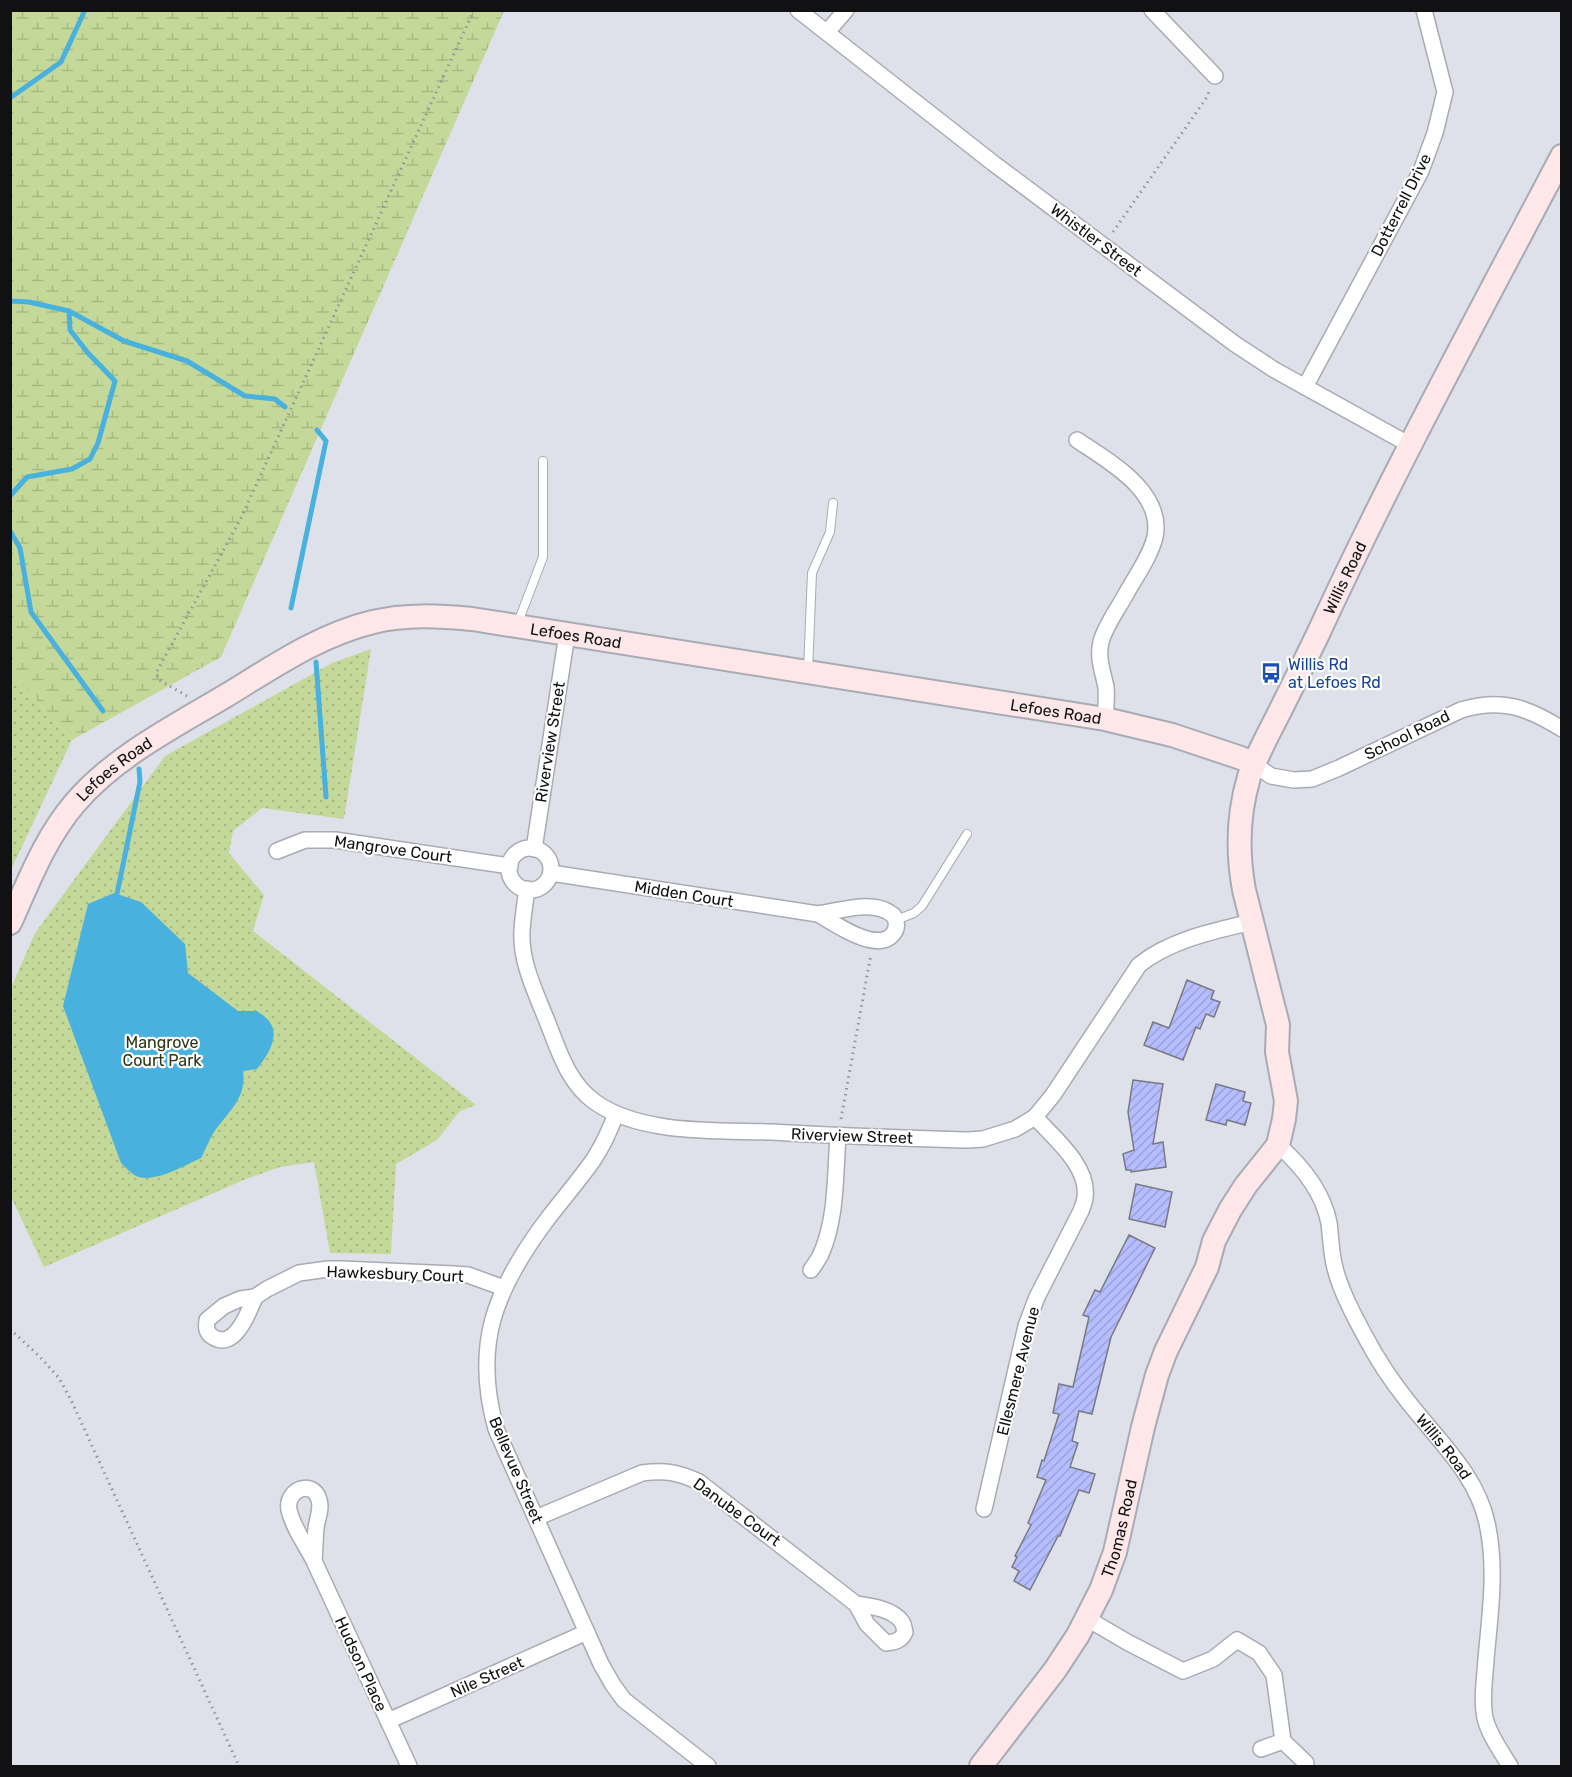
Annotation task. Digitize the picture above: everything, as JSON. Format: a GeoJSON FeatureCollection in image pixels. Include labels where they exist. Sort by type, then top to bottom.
{"type":"FeatureCollection","features":[{"type":"Feature","properties":{"kind":"main road","name":"Willis Road"},"geometry":{"type":"LineString","coordinates":[[1283,1149],[1298,1120],[1300,1088],[1290,1046],[1278,1025],[1240,869],[1241,814],[1245,794],[1254,764],[1364,535],[1562,156]]}},
{"type":"Feature","properties":{"kind":"main road","name":"Lefoes Road"},"geometry":{"type":"LineString","coordinates":[[10,923],[54,831],[76,802],[107,771],[201,710],[330,637],[373,622],[418,616],[472,619],[1106,719],[1173,735],[1229,753],[1254,764]]}},
{"type":"Feature","properties":{"kind":"main road","name":"Thomas Road"},"geometry":{"type":"LineString","coordinates":[[981,1767],[1055,1670],[1078,1635],[1101,1590],[1115,1552],[1156,1375],[1207,1267],[1225,1245],[1283,1149]]}},
{"type":"Feature","properties":{"kind":"street","name":"Whistler Street"},"geometry":{"type":"LineString","coordinates":[[798,10],[993,163],[1235,344],[1273,369],[1410,445]]}},
{"type":"Feature","properties":{"kind":"street"},"geometry":{"type":"LineString","coordinates":[[827,32],[846,10]]}},
{"type":"Feature","properties":{"kind":"street"},"geometry":{"type":"LineString","coordinates":[[1152,10],[1215,76]]}},
{"type":"Feature","properties":{"kind":"street","name":"Dotterrell Drive"},"geometry":{"type":"LineString","coordinates":[[1305,387],[1421,171],[1435,133],[1445,92],[1424,10]]}},
{"type":"Feature","properties":{"kind":"street"},"geometry":{"type":"LineString","coordinates":[[1077,440],[1129,477],[1144,495],[1155,515],[1156,527],[1152,547],[1101,641],[1100,662],[1107,700],[1106,719]]}},
{"type":"Feature","properties":{"kind":"street","name":"Riverview Street"},"geometry":{"type":"LineString","coordinates":[[534,849],[567,634]]}},
{"type":"Feature","properties":{"kind":"street","name":"School Road"},"geometry":{"type":"LineString","coordinates":[[1254,764],[1271,776],[1293,780],[1312,779],[1461,710],[1496,703],[1511,705],[1544,717],[1562,729]]}},
{"type":"Feature","properties":{"kind":"street","name":"Mangrove Court"},"geometry":{"type":"LineString","coordinates":[[277,851],[305,840],[335,840],[510,866]]}},
{"type":"Feature","properties":{"kind":"street"},"geometry":{"type":"LineString","coordinates":[[534,849],[540,851],[549,860],[550,873],[548,879],[539,888],[527,889],[515,884],[510,866],[516,854],[521,850],[534,849]]}},
{"type":"Feature","properties":{"kind":"street","name":"Midden Court"},"geometry":{"type":"LineString","coordinates":[[550,873],[818,914],[859,906],[883,909],[890,912],[896,920]]}},
{"type":"Feature","properties":{"kind":"street","name":"Riverview Street"},"geometry":{"type":"LineString","coordinates":[[527,889],[522,946],[529,976],[568,1073],[579,1088],[595,1102],[616,1114],[635,1121],[671,1127],[838,1136],[968,1140],[983,1139],[1016,1129],[1035,1117],[1053,1095],[1139,965],[1149,957],[1173,945],[1252,922]]}},
{"type":"Feature","properties":{"kind":"street","name":"Midden Court"},"geometry":{"type":"LineString","coordinates":[[818,914],[848,932],[874,939]]}},
{"type":"Feature","properties":{"kind":"street"},"geometry":{"type":"LineString","coordinates":[[874,939],[884,940],[890,937],[895,932],[896,920]]}},
{"type":"Feature","properties":{"kind":"street","name":"Bellevue Street"},"geometry":{"type":"LineString","coordinates":[[616,1114],[594,1159],[543,1226],[504,1288],[491,1323],[487,1344],[486,1365],[490,1408],[496,1430],[613,1685],[624,1700],[708,1767]]}},
{"type":"Feature","properties":{"kind":"street","name":"Ellesmere Avenue"},"geometry":{"type":"LineString","coordinates":[[984,1509],[1026,1326],[1037,1297],[1081,1211],[1085,1197],[1085,1184],[1081,1171],[1072,1157],[1035,1117]]}},
{"type":"Feature","properties":{"kind":"street"},"geometry":{"type":"LineString","coordinates":[[811,1270],[821,1254],[829,1229],[834,1202],[838,1136]]}},
{"type":"Feature","properties":{"kind":"street","name":"Willis Road"},"geometry":{"type":"LineString","coordinates":[[1283,1149],[1307,1176],[1325,1209],[1335,1269],[1350,1306],[1375,1353],[1404,1396],[1455,1458],[1480,1501],[1491,1539],[1492,1568],[1484,1709],[1490,1731],[1510,1767]]}},
{"type":"Feature","properties":{"kind":"street","name":"Hawkesbury Court"},"geometry":{"type":"LineString","coordinates":[[255,1297],[299,1273],[328,1269],[468,1275],[504,1288]]}},
{"type":"Feature","properties":{"kind":"street","name":"Danube Court"},"geometry":{"type":"LineString","coordinates":[[536,1518],[642,1473],[659,1471],[681,1473],[699,1482],[856,1604]]}},
{"type":"Feature","properties":{"kind":"street","name":"Hudson Place"},"geometry":{"type":"LineString","coordinates":[[314,1561],[409,1767]]}},
{"type":"Feature","properties":{"kind":"street"},"geometry":{"type":"LineString","coordinates":[[1086,1618],[1183,1671],[1212,1659],[1237,1640],[1259,1653],[1274,1675],[1283,1741],[1306,1763]]}},
{"type":"Feature","properties":{"kind":"street","name":"Nile Street"},"geometry":{"type":"LineString","coordinates":[[388,1721],[587,1632]]}},
{"type":"Feature","properties":{"kind":"street"},"geometry":{"type":"LineString","coordinates":[[1261,1749],[1283,1741]]}},
{"type":"Feature","properties":{"kind":"lane"},"geometry":{"type":"LineString","coordinates":[[516,626],[543,557],[543,461]]}},
{"type":"Feature","properties":{"kind":"lane"},"geometry":{"type":"LineString","coordinates":[[808,672],[812,573],[830,532],[833,503]]}},
{"type":"Feature","properties":{"kind":"lane"},"geometry":{"type":"LineString","coordinates":[[896,920],[914,913],[922,906],[967,834]]}},
{"type":"Feature","properties":{"kind":"path"},"geometry":{"type":"LineString","coordinates":[[201,710],[186,694],[159,680],[156,673],[240,520],[474,10]]}},
{"type":"Feature","properties":{"kind":"path"},"geometry":{"type":"LineString","coordinates":[[1104,245],[1208,97],[1215,76]]}},
{"type":"Feature","properties":{"kind":"path"},"geometry":{"type":"LineString","coordinates":[[838,1136],[874,939]]}},
{"type":"Feature","properties":{"kind":"path"},"geometry":{"type":"LineString","coordinates":[[10,1329],[59,1378],[71,1400],[239,1767]]}},
{"type":"Feature","properties":{"kind":"green space"},"geometry":{"type":"Polygon","coordinates":[[[10,11],[504,11],[221,657],[72,740],[11,672],[10,11]]]}},
{"type":"Feature","properties":{"kind":"green space","name":"Mangrove Court Park"},"geometry":{"type":"Polygon","coordinates":[[[371,649],[344,819],[262,808],[233,831],[229,853],[264,895],[253,931],[476,1105],[460,1111],[437,1140],[396,1164],[391,1254],[330,1253],[314,1162],[280,1167],[246,1179],[44,1267],[11,1197],[11,988],[35,933],[165,756],[332,663],[371,649]]]}},
{"type":"Feature","properties":{"kind":"green space"},"geometry":{"type":"Polygon","coordinates":[[[11,672],[72,740],[11,870],[11,672]]]}},
{"type":"Feature","properties":{"kind":"water"},"geometry":{"type":"Polygon","coordinates":[[[114,893],[141,902],[185,944],[188,973],[238,1011],[257,1011],[269,1021],[274,1033],[271,1046],[257,1069],[243,1071],[244,1080],[240,1096],[214,1132],[201,1158],[152,1178],[136,1176],[121,1163],[63,1006],[88,904],[114,893]]]}},
{"type":"Feature","properties":{"kind":"building"},"geometry":{"type":"Polygon","coordinates":[[[1187,980],[1214,991],[1211,999],[1220,1002],[1214,1017],[1206,1014],[1200,1029],[1196,1027],[1183,1060],[1144,1045],[1153,1022],[1169,1028],[1187,980]]]}},
{"type":"Feature","properties":{"kind":"building"},"geometry":{"type":"Polygon","coordinates":[[[1133,1080],[1163,1084],[1153,1144],[1163,1142],[1166,1167],[1131,1172],[1131,1170],[1126,1170],[1123,1154],[1134,1150],[1128,1112],[1133,1080]]]}},
{"type":"Feature","properties":{"kind":"building"},"geometry":{"type":"Polygon","coordinates":[[[1216,1084],[1245,1092],[1243,1101],[1251,1103],[1245,1125],[1227,1120],[1226,1125],[1206,1120],[1216,1084]]]}},
{"type":"Feature","properties":{"kind":"building"},"geometry":{"type":"Polygon","coordinates":[[[1136,1184],[1172,1192],[1165,1227],[1129,1219],[1136,1184]]]}},
{"type":"Feature","properties":{"kind":"building"},"geometry":{"type":"Polygon","coordinates":[[[1129,1235],[1155,1248],[1111,1337],[1092,1414],[1079,1411],[1072,1441],[1078,1443],[1070,1467],[1095,1474],[1089,1493],[1079,1490],[1060,1536],[1030,1590],[1014,1581],[1019,1571],[1012,1567],[1017,1557],[1015,1556],[1031,1525],[1028,1523],[1046,1480],[1037,1477],[1059,1414],[1053,1413],[1059,1384],[1073,1387],[1089,1317],[1083,1315],[1095,1290],[1100,1292],[1129,1235]]]}},
{"type":"Feature","properties":{"kind":"waterway"},"geometry":{"type":"LineString","coordinates":[[10,98],[61,62],[85,10]]}},
{"type":"Feature","properties":{"kind":"waterway"},"geometry":{"type":"LineString","coordinates":[[10,301],[29,302],[69,311],[70,330],[115,381],[98,443],[90,459],[72,469],[27,477],[10,496]]}},
{"type":"Feature","properties":{"kind":"waterway"},"geometry":{"type":"LineString","coordinates":[[69,311],[124,341],[187,361],[245,396],[275,399],[285,407]]}},
{"type":"Feature","properties":{"kind":"waterway"},"geometry":{"type":"LineString","coordinates":[[291,608],[326,441],[317,430]]}},
{"type":"Feature","properties":{"kind":"waterway"},"geometry":{"type":"LineString","coordinates":[[10,531],[20,548],[31,612],[103,711]]}},
{"type":"Feature","properties":{"kind":"waterway"},"geometry":{"type":"LineString","coordinates":[[316,662],[326,797]]}},
{"type":"Feature","properties":{"kind":"waterway"},"geometry":{"type":"LineString","coordinates":[[117,894],[140,782],[139,769]]}},
{"type":"Feature","properties":{"kind":"place","name":"Willis Rd at Lefoes Rd"},"geometry":{"type":"Point","coordinates":[1271,673]}}]}
